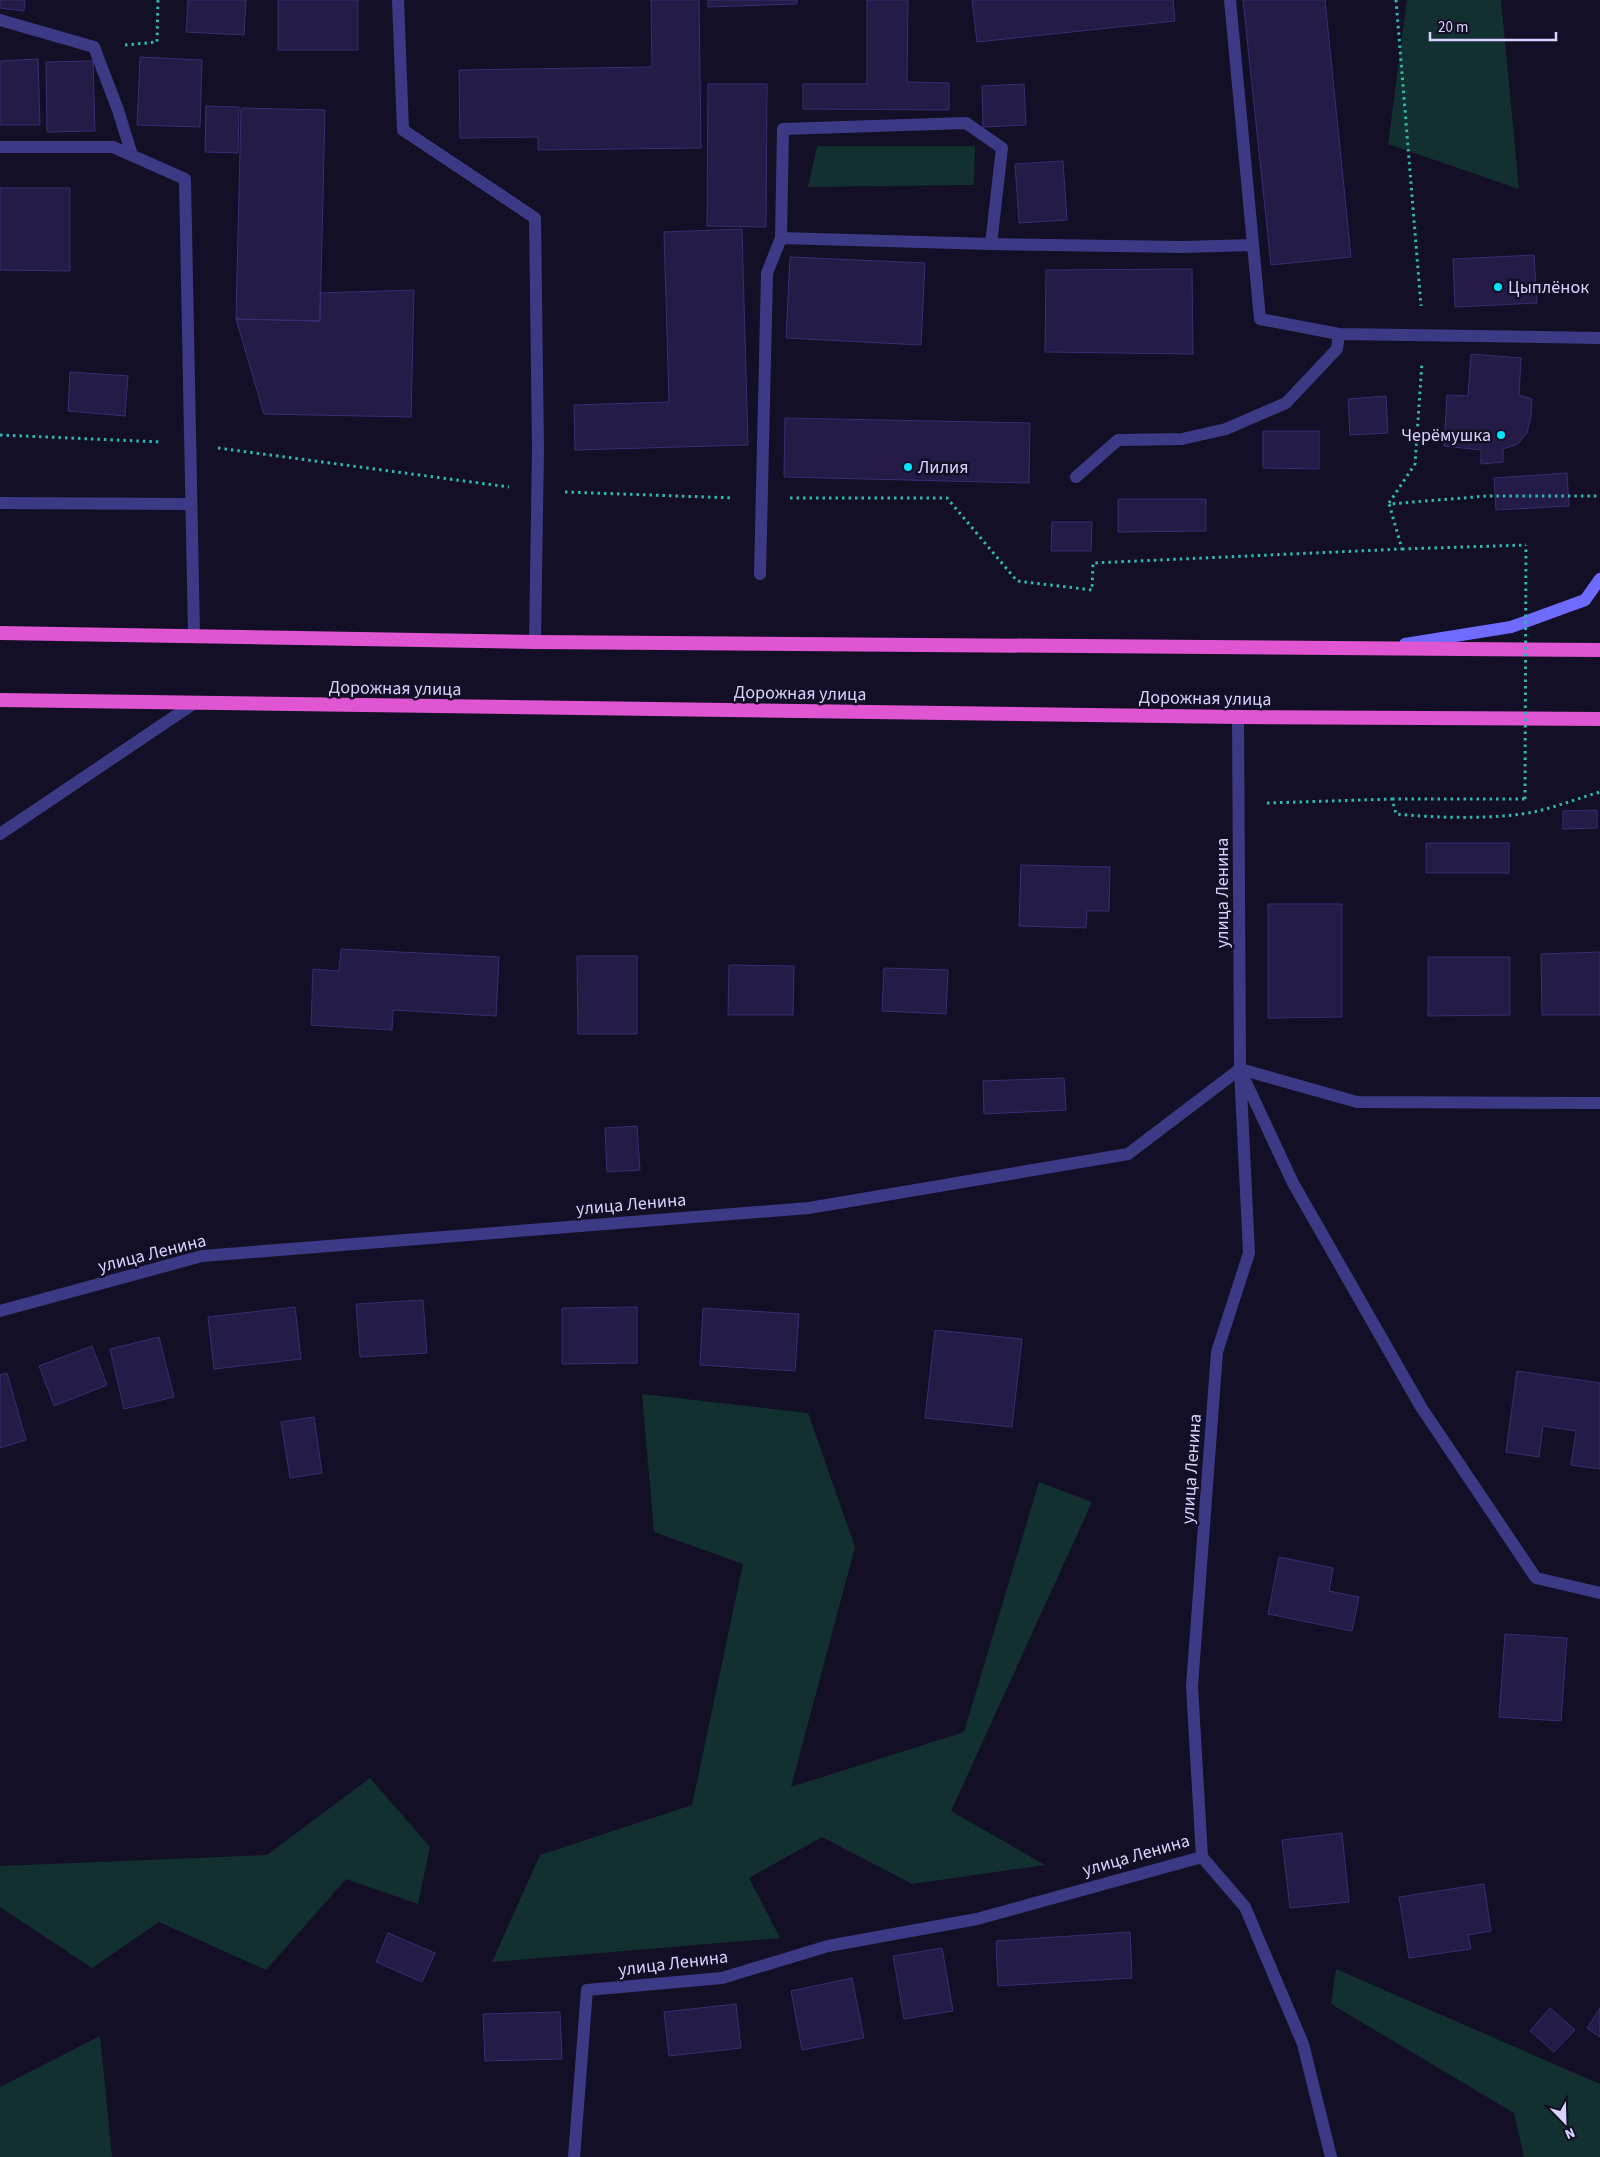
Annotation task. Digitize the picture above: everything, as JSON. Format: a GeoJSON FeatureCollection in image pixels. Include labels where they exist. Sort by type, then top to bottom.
{"type":"FeatureCollection","features":[{"type":"Feature","properties":{"kind":"highway"},"geometry":{"type":"LineString","coordinates":[[0,633],[535,642],[1600,650]]}},
{"type":"Feature","properties":{"kind":"highway","name":"Дорожная улица"},"geometry":{"type":"LineString","coordinates":[[0,700],[1238,717],[1600,719]]}},
{"type":"Feature","properties":{"kind":"main road"},"geometry":{"type":"LineString","coordinates":[[1382,648],[1511,628],[1585,600],[1600,579]]}},
{"type":"Feature","properties":{"kind":"street"},"geometry":{"type":"LineString","coordinates":[[398,0],[403,130],[536,218],[538,448],[535,642]]}},
{"type":"Feature","properties":{"kind":"street"},"geometry":{"type":"LineString","coordinates":[[1230,0],[1260,319],[1339,334],[1600,338]]}},
{"type":"Feature","properties":{"kind":"street"},"geometry":{"type":"LineString","coordinates":[[0,20],[94,47],[118,110],[132,155]]}},
{"type":"Feature","properties":{"kind":"street"},"geometry":{"type":"LineString","coordinates":[[760,574],[767,273],[781,238],[783,129],[966,123],[1002,148],[991,244]]}},
{"type":"Feature","properties":{"kind":"street"},"geometry":{"type":"LineString","coordinates":[[0,147],[113,147],[185,178],[194,635]]}},
{"type":"Feature","properties":{"kind":"street"},"geometry":{"type":"LineString","coordinates":[[781,238],[1182,247],[1253,245]]}},
{"type":"Feature","properties":{"kind":"street"},"geometry":{"type":"LineString","coordinates":[[1076,476],[1118,440],[1182,439],[1226,429],[1286,403],[1337,349],[1339,334]]}},
{"type":"Feature","properties":{"kind":"street"},"geometry":{"type":"LineString","coordinates":[[0,503],[192,504]]}},
{"type":"Feature","properties":{"kind":"street"},"geometry":{"type":"LineString","coordinates":[[0,834],[193,704]]}},
{"type":"Feature","properties":{"kind":"street","name":"улица Ленина"},"geometry":{"type":"LineString","coordinates":[[574,2157],[587,1990],[722,1978],[828,1946],[978,1919],[1202,1857],[1192,1686],[1217,1352],[1249,1253],[1240,1069],[1238,717]]}},
{"type":"Feature","properties":{"kind":"street"},"geometry":{"type":"LineString","coordinates":[[1240,1069],[1357,1102],[1600,1103]]}},
{"type":"Feature","properties":{"kind":"street","name":"улица Ленина"},"geometry":{"type":"LineString","coordinates":[[0,1311],[202,1256],[809,1208],[1128,1154],[1240,1069]]}},
{"type":"Feature","properties":{"kind":"street","name":"улица Ленина"},"geometry":{"type":"LineString","coordinates":[[1240,1069],[1292,1183],[1421,1407],[1536,1578],[1600,1593]]}},
{"type":"Feature","properties":{"kind":"street"},"geometry":{"type":"LineString","coordinates":[[1202,1857],[1245,1906],[1303,2044],[1331,2157]]}},
{"type":"Feature","properties":{"kind":"path"},"geometry":{"type":"LineString","coordinates":[[94,47],[157,42],[158,0]]}},
{"type":"Feature","properties":{"kind":"path"},"geometry":{"type":"LineString","coordinates":[[1389,504],[1415,464],[1423,336],[1396,0]]}},
{"type":"Feature","properties":{"kind":"path"},"geometry":{"type":"LineString","coordinates":[[1487,496],[1600,496]]}},
{"type":"Feature","properties":{"kind":"path"},"geometry":{"type":"LineString","coordinates":[[1239,804],[1392,799],[1525,799],[1526,545],[1402,548]]}},
{"type":"Feature","properties":{"kind":"path"},"geometry":{"type":"LineString","coordinates":[[1392,799],[1396,814],[1429,817],[1497,815],[1536,811],[1600,792]]}},
{"type":"Feature","properties":{"kind":"green space"},"geometry":{"type":"Polygon","coordinates":[[[1407,0],[1501,0],[1519,189],[1388,144],[1407,0]]]}},
{"type":"Feature","properties":{"kind":"green space"},"geometry":{"type":"Polygon","coordinates":[[[817,146],[975,146],[974,185],[808,187],[817,146]]]}},
{"type":"Feature","properties":{"kind":"green space"},"geometry":{"type":"Polygon","coordinates":[[[642,1394],[808,1413],[855,1547],[791,1787],[964,1732],[1039,1482],[1092,1502],[951,1811],[1045,1865],[912,1884],[822,1837],[749,1878],[780,1938],[492,1962],[540,1855],[692,1805],[743,1564],[654,1532],[642,1394]]]}},
{"type":"Feature","properties":{"kind":"green space"},"geometry":{"type":"Polygon","coordinates":[[[370,1778],[430,1847],[418,1904],[346,1879],[266,1970],[159,1922],[92,1968],[0,1907],[0,1866],[267,1855],[370,1778]]]}},
{"type":"Feature","properties":{"kind":"green space"},"geometry":{"type":"Polygon","coordinates":[[[1336,1969],[1600,2084],[1600,2157],[1524,2157],[1514,2113],[1331,2004],[1336,1969]]]}},
{"type":"Feature","properties":{"kind":"green space"},"geometry":{"type":"Polygon","coordinates":[[[100,2036],[112,2157],[0,2157],[0,2087],[100,2036]]]}},
{"type":"Feature","properties":{"kind":"building"},"geometry":{"type":"Polygon","coordinates":[[[0,0],[25,0],[24,11],[0,8],[0,0]]]}},
{"type":"Feature","properties":{"kind":"building"},"geometry":{"type":"Polygon","coordinates":[[[188,0],[246,0],[244,35],[186,32],[188,0]]]}},
{"type":"Feature","properties":{"kind":"building"},"geometry":{"type":"Polygon","coordinates":[[[278,0],[358,0],[358,50],[278,50],[278,0]]]}},
{"type":"Feature","properties":{"kind":"building"},"geometry":{"type":"Polygon","coordinates":[[[651,0],[699,0],[701,148],[538,150],[538,137],[460,138],[459,70],[652,67],[651,0]]]}},
{"type":"Feature","properties":{"kind":"building"},"geometry":{"type":"Polygon","coordinates":[[[708,0],[797,0],[797,4],[708,7],[708,0]]]}},
{"type":"Feature","properties":{"kind":"building"},"geometry":{"type":"Polygon","coordinates":[[[867,0],[908,0],[907,82],[949,83],[949,110],[803,109],[803,84],[867,84],[867,0]]]}},
{"type":"Feature","properties":{"kind":"building"},"geometry":{"type":"Polygon","coordinates":[[[972,0],[1173,0],[1175,21],[977,42],[972,0]]]}},
{"type":"Feature","properties":{"kind":"building"},"geometry":{"type":"Polygon","coordinates":[[[1243,0],[1325,0],[1351,257],[1271,265],[1243,0]]]}},
{"type":"Feature","properties":{"kind":"building"},"geometry":{"type":"Polygon","coordinates":[[[140,57],[202,60],[200,127],[137,125],[140,57]]]}},
{"type":"Feature","properties":{"kind":"building"},"geometry":{"type":"Polygon","coordinates":[[[38,59],[40,125],[0,125],[0,61],[38,59]]]}},
{"type":"Feature","properties":{"kind":"building"},"geometry":{"type":"Polygon","coordinates":[[[93,61],[95,131],[47,132],[46,62],[93,61]]]}},
{"type":"Feature","properties":{"kind":"building"},"geometry":{"type":"Polygon","coordinates":[[[708,84],[767,84],[766,227],[707,226],[708,84]]]}},
{"type":"Feature","properties":{"kind":"building"},"geometry":{"type":"Polygon","coordinates":[[[1024,84],[1026,125],[983,127],[982,86],[1024,84]]]}},
{"type":"Feature","properties":{"kind":"building"},"geometry":{"type":"Polygon","coordinates":[[[206,106],[239,107],[238,153],[205,152],[206,106]]]}},
{"type":"Feature","properties":{"kind":"building"},"geometry":{"type":"Polygon","coordinates":[[[241,108],[325,110],[320,321],[236,319],[241,108]]]}},
{"type":"Feature","properties":{"kind":"building"},"geometry":{"type":"Polygon","coordinates":[[[1063,161],[1067,220],[1019,223],[1015,164],[1063,161]]]}},
{"type":"Feature","properties":{"kind":"building"},"geometry":{"type":"Polygon","coordinates":[[[0,188],[70,188],[70,271],[0,270],[0,188]]]}},
{"type":"Feature","properties":{"kind":"building"},"geometry":{"type":"Polygon","coordinates":[[[742,229],[748,445],[575,450],[574,405],[669,402],[664,232],[742,229]]]}},
{"type":"Feature","properties":{"kind":"building"},"geometry":{"type":"Polygon","coordinates":[[[1534,255],[1537,303],[1455,307],[1453,259],[1534,255]]]}},
{"type":"Feature","properties":{"kind":"building"},"geometry":{"type":"Polygon","coordinates":[[[790,257],[925,263],[921,345],[786,338],[790,257]]]}},
{"type":"Feature","properties":{"kind":"building"},"geometry":{"type":"Polygon","coordinates":[[[1192,269],[1193,354],[1045,352],[1046,270],[1192,269]]]}},
{"type":"Feature","properties":{"kind":"building"},"geometry":{"type":"Polygon","coordinates":[[[414,290],[411,417],[264,414],[236,319],[320,321],[320,293],[414,290]]]}},
{"type":"Feature","properties":{"kind":"building"},"geometry":{"type":"Polygon","coordinates":[[[1471,354],[1521,358],[1519,395],[1532,399],[1531,417],[1527,433],[1518,444],[1503,449],[1503,462],[1481,464],[1481,450],[1444,446],[1447,395],[1468,396],[1471,354]]]}},
{"type":"Feature","properties":{"kind":"building"},"geometry":{"type":"Polygon","coordinates":[[[70,372],[128,376],[125,416],[68,411],[70,372]]]}},
{"type":"Feature","properties":{"kind":"building"},"geometry":{"type":"Polygon","coordinates":[[[1386,396],[1388,433],[1350,435],[1348,399],[1386,396]]]}},
{"type":"Feature","properties":{"kind":"building"},"geometry":{"type":"Polygon","coordinates":[[[785,418],[1030,423],[1029,483],[784,477],[785,418]]]}},
{"type":"Feature","properties":{"kind":"building"},"geometry":{"type":"Polygon","coordinates":[[[1263,431],[1319,431],[1319,469],[1263,468],[1263,431]]]}},
{"type":"Feature","properties":{"kind":"building"},"geometry":{"type":"Polygon","coordinates":[[[1567,473],[1569,506],[1496,510],[1494,478],[1567,473]]]}},
{"type":"Feature","properties":{"kind":"building"},"geometry":{"type":"Polygon","coordinates":[[[1118,499],[1206,499],[1206,531],[1118,532],[1118,499]]]}},
{"type":"Feature","properties":{"kind":"building"},"geometry":{"type":"Polygon","coordinates":[[[1052,522],[1092,522],[1091,551],[1051,551],[1052,522]]]}},
{"type":"Feature","properties":{"kind":"building"},"geometry":{"type":"Polygon","coordinates":[[[1597,810],[1597,828],[1563,829],[1563,811],[1597,810]]]}},
{"type":"Feature","properties":{"kind":"building"},"geometry":{"type":"Polygon","coordinates":[[[1426,843],[1509,843],[1509,873],[1426,873],[1426,843]]]}},
{"type":"Feature","properties":{"kind":"building"},"geometry":{"type":"Polygon","coordinates":[[[1021,865],[1110,867],[1109,911],[1087,911],[1086,928],[1019,926],[1021,865]]]}},
{"type":"Feature","properties":{"kind":"building"},"geometry":{"type":"Polygon","coordinates":[[[1268,904],[1342,904],[1342,1017],[1268,1018],[1268,904]]]}},
{"type":"Feature","properties":{"kind":"building"},"geometry":{"type":"Polygon","coordinates":[[[341,949],[499,957],[496,1016],[393,1010],[392,1030],[311,1025],[313,969],[339,971],[341,949]]]}},
{"type":"Feature","properties":{"kind":"building"},"geometry":{"type":"Polygon","coordinates":[[[1600,952],[1600,1015],[1542,1015],[1541,954],[1600,952]]]}},
{"type":"Feature","properties":{"kind":"building"},"geometry":{"type":"Polygon","coordinates":[[[577,956],[637,956],[637,1034],[578,1034],[577,956]]]}},
{"type":"Feature","properties":{"kind":"building"},"geometry":{"type":"Polygon","coordinates":[[[1428,957],[1510,957],[1510,1015],[1428,1016],[1428,957]]]}},
{"type":"Feature","properties":{"kind":"building"},"geometry":{"type":"Polygon","coordinates":[[[729,965],[794,966],[793,1015],[728,1015],[729,965]]]}},
{"type":"Feature","properties":{"kind":"building"},"geometry":{"type":"Polygon","coordinates":[[[884,968],[948,970],[946,1014],[882,1011],[884,968]]]}},
{"type":"Feature","properties":{"kind":"building"},"geometry":{"type":"Polygon","coordinates":[[[1064,1078],[1066,1110],[984,1114],[983,1081],[1064,1078]]]}},
{"type":"Feature","properties":{"kind":"building"},"geometry":{"type":"Polygon","coordinates":[[[637,1126],[640,1170],[607,1172],[605,1128],[637,1126]]]}},
{"type":"Feature","properties":{"kind":"building"},"geometry":{"type":"Polygon","coordinates":[[[423,1300],[427,1353],[360,1357],[356,1304],[423,1300]]]}},
{"type":"Feature","properties":{"kind":"building"},"geometry":{"type":"Polygon","coordinates":[[[295,1307],[301,1359],[214,1369],[208,1317],[295,1307]]]}},
{"type":"Feature","properties":{"kind":"building"},"geometry":{"type":"Polygon","coordinates":[[[637,1307],[637,1363],[562,1364],[562,1308],[637,1307]]]}},
{"type":"Feature","properties":{"kind":"building"},"geometry":{"type":"Polygon","coordinates":[[[703,1308],[799,1314],[795,1371],[700,1365],[703,1308]]]}},
{"type":"Feature","properties":{"kind":"building"},"geometry":{"type":"Polygon","coordinates":[[[935,1330],[1022,1339],[1012,1427],[925,1418],[935,1330]]]}},
{"type":"Feature","properties":{"kind":"building"},"geometry":{"type":"Polygon","coordinates":[[[159,1337],[174,1397],[124,1409],[110,1349],[159,1337]]]}},
{"type":"Feature","properties":{"kind":"building"},"geometry":{"type":"Polygon","coordinates":[[[92,1346],[107,1385],[54,1406],[39,1366],[92,1346]]]}},
{"type":"Feature","properties":{"kind":"building"},"geometry":{"type":"Polygon","coordinates":[[[1517,1371],[1600,1383],[1600,1469],[1571,1465],[1576,1431],[1543,1426],[1539,1457],[1506,1452],[1517,1371]]]}},
{"type":"Feature","properties":{"kind":"building"},"geometry":{"type":"Polygon","coordinates":[[[7,1373],[26,1440],[0,1448],[0,1375],[7,1373]]]}},
{"type":"Feature","properties":{"kind":"building"},"geometry":{"type":"Polygon","coordinates":[[[314,1417],[322,1473],[290,1478],[281,1422],[314,1417]]]}},
{"type":"Feature","properties":{"kind":"building"},"geometry":{"type":"Polygon","coordinates":[[[1279,1557],[1333,1568],[1329,1591],[1359,1597],[1352,1631],[1268,1614],[1279,1557]]]}},
{"type":"Feature","properties":{"kind":"building"},"geometry":{"type":"Polygon","coordinates":[[[1505,1634],[1567,1638],[1561,1721],[1499,1717],[1505,1634]]]}},
{"type":"Feature","properties":{"kind":"building"},"geometry":{"type":"Polygon","coordinates":[[[1342,1833],[1349,1902],[1290,1908],[1282,1840],[1342,1833]]]}},
{"type":"Feature","properties":{"kind":"building"},"geometry":{"type":"Polygon","coordinates":[[[1484,1884],[1491,1931],[1468,1935],[1471,1949],[1409,1958],[1399,1897],[1484,1884]]]}},
{"type":"Feature","properties":{"kind":"building"},"geometry":{"type":"Polygon","coordinates":[[[1130,1932],[1132,1978],[998,1986],[996,1941],[1130,1932]]]}},
{"type":"Feature","properties":{"kind":"building"},"geometry":{"type":"Polygon","coordinates":[[[388,1933],[435,1953],[422,1982],[376,1962],[388,1933]]]}},
{"type":"Feature","properties":{"kind":"building"},"geometry":{"type":"Polygon","coordinates":[[[942,1948],[953,2011],[904,2019],[893,1956],[942,1948]]]}},
{"type":"Feature","properties":{"kind":"building"},"geometry":{"type":"Polygon","coordinates":[[[852,1978],[864,2038],[802,2050],[791,1991],[852,1978]]]}},
{"type":"Feature","properties":{"kind":"building"},"geometry":{"type":"Polygon","coordinates":[[[736,2004],[741,2048],[669,2056],[664,2012],[736,2004]]]}},
{"type":"Feature","properties":{"kind":"building"},"geometry":{"type":"Polygon","coordinates":[[[1550,2008],[1575,2030],[1554,2052],[1530,2031],[1550,2008]]]}},
{"type":"Feature","properties":{"kind":"building"},"geometry":{"type":"Polygon","coordinates":[[[1600,2008],[1600,2037],[1587,2028],[1600,2008]]]}},
{"type":"Feature","properties":{"kind":"building"},"geometry":{"type":"Polygon","coordinates":[[[560,2012],[562,2059],[485,2061],[483,2014],[560,2012]]]}},
{"type":"Feature","properties":{"kind":"place","name":"Цыплёнок"},"geometry":{"type":"Point","coordinates":[1498,287]}},
{"type":"Feature","properties":{"kind":"place","name":"Черёмушка"},"geometry":{"type":"Point","coordinates":[1501,435]}},
{"type":"Feature","properties":{"kind":"place","name":"Лилия"},"geometry":{"type":"Point","coordinates":[908,467]}}]}
